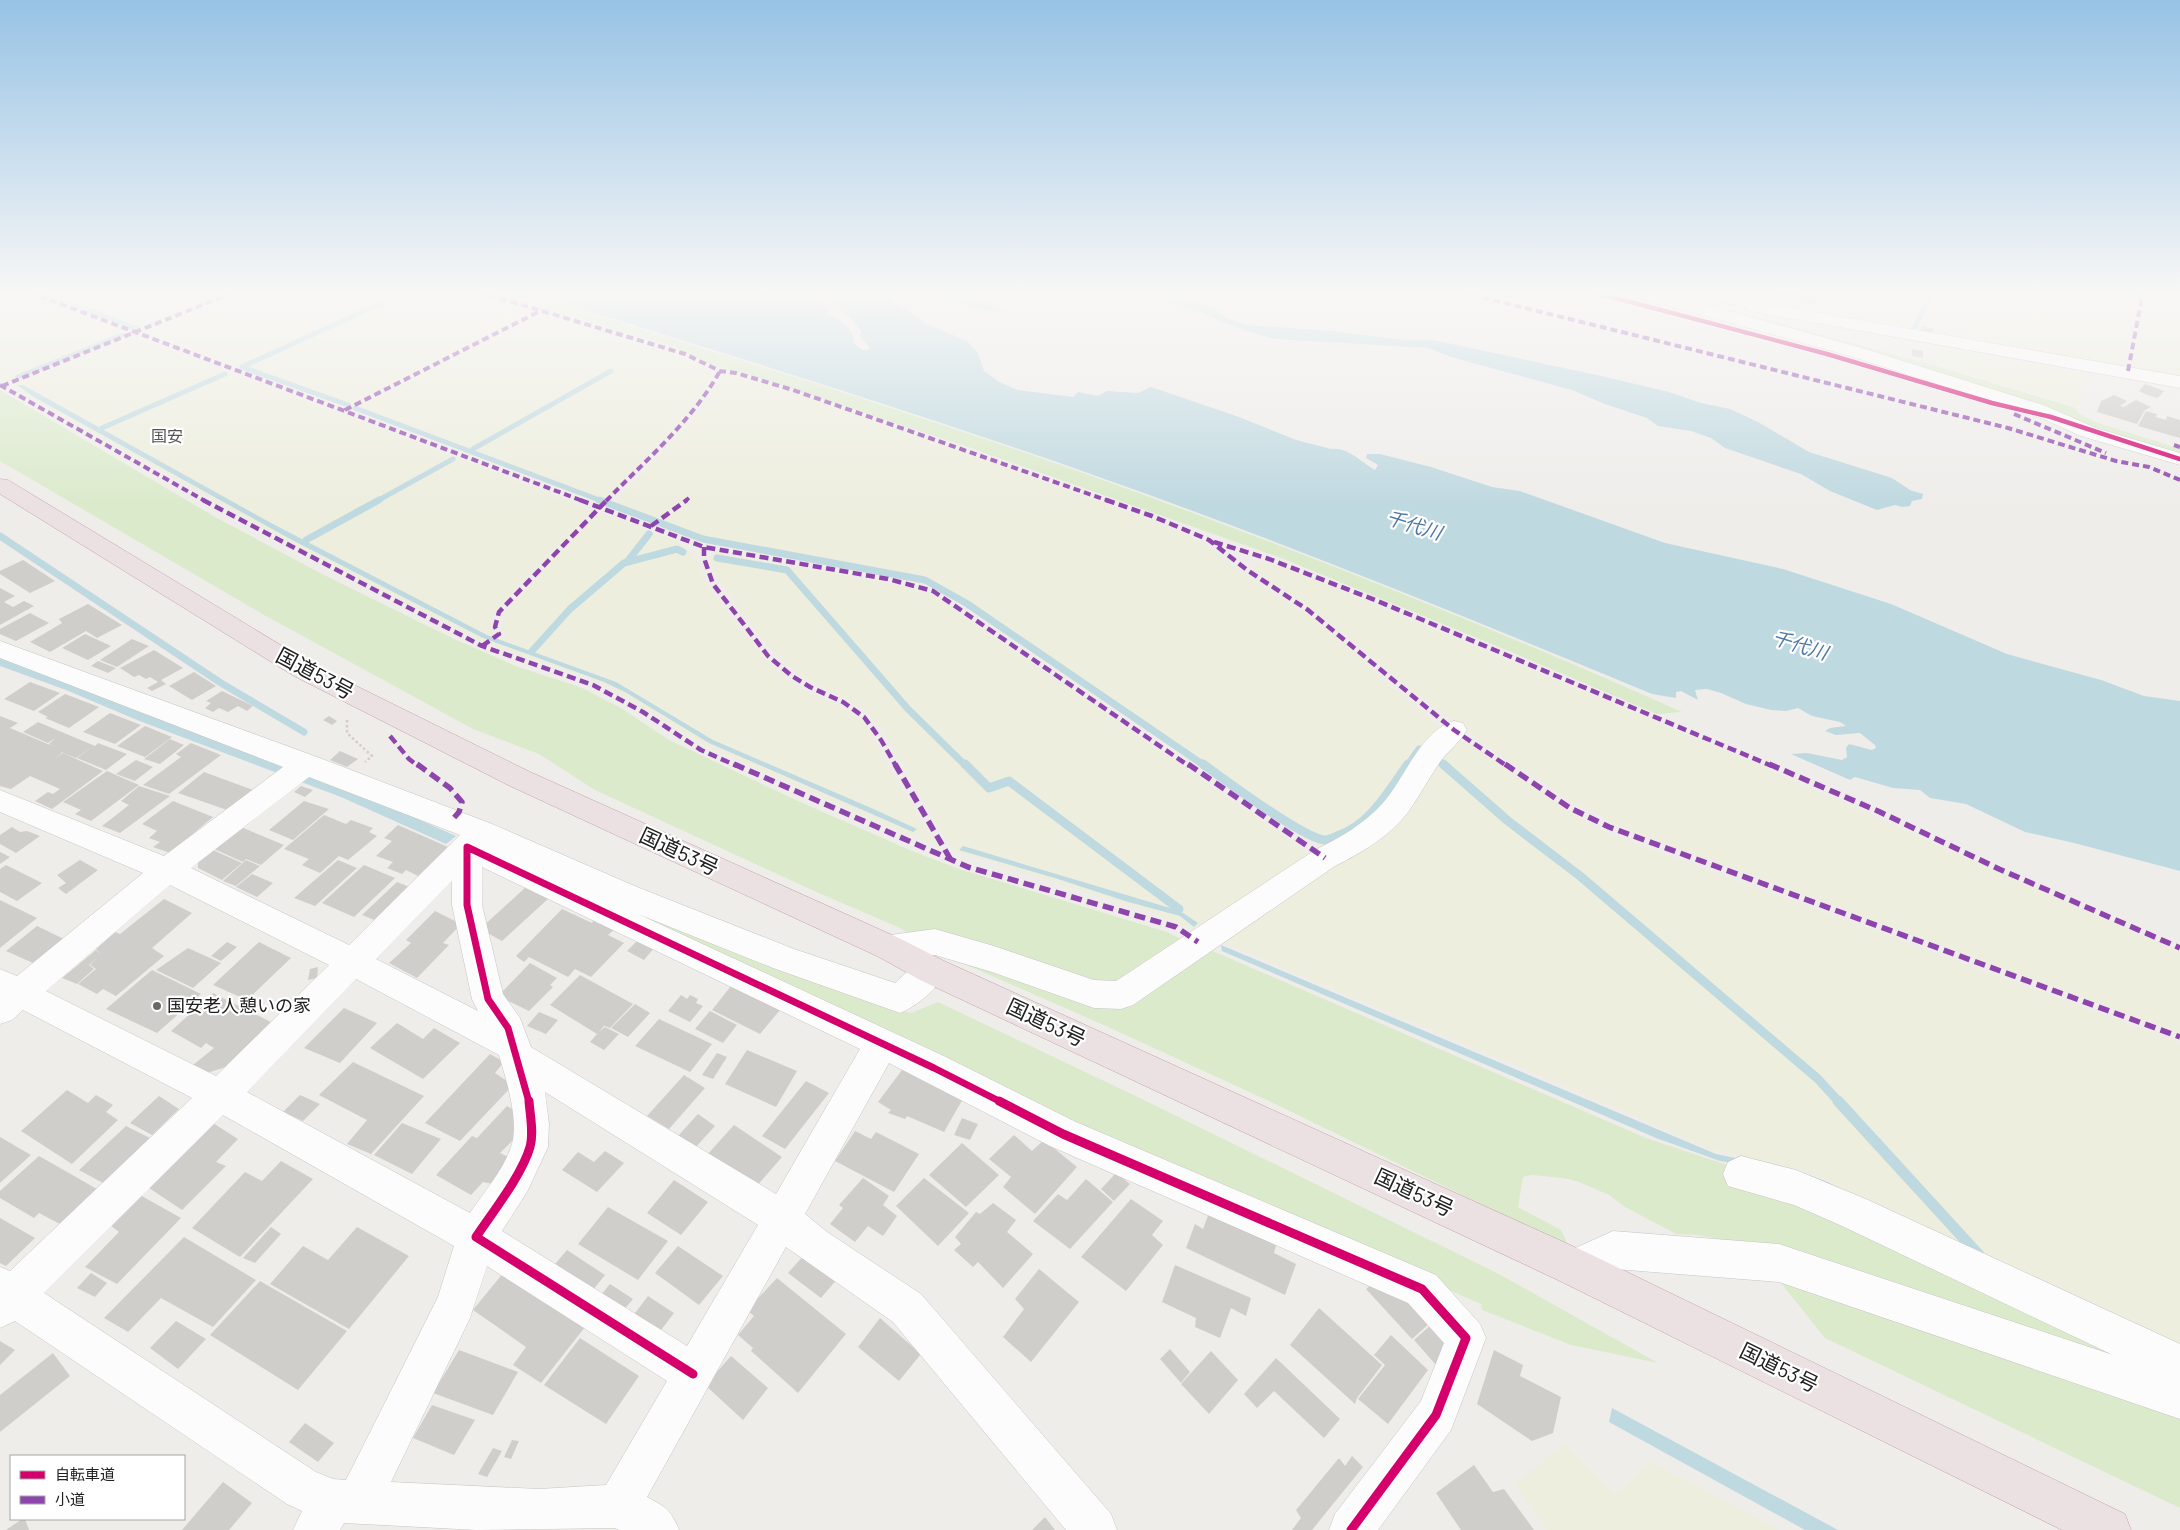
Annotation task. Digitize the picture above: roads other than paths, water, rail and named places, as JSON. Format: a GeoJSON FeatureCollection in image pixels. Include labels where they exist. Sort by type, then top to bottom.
{"type":"FeatureCollection","features":[{"type":"Feature","properties":{"kind":"highway","name":"国道53号"},"geometry":{"type":"LineString","coordinates":[[0,485],[302,670],[518,778],[890,948],[931,970],[1576,1268],[2109,1530]]}},
{"type":"Feature","properties":{"kind":"street"},"geometry":{"type":"LineString","coordinates":[[1892,363],[2039,410],[2050,417],[2080,428],[2180,459]]}},
{"type":"Feature","properties":{"kind":"street"},"geometry":{"type":"LineString","coordinates":[[2072,363],[2180,382]]}},
{"type":"Feature","properties":{"kind":"street"},"geometry":{"type":"LineString","coordinates":[[2096,420],[2180,445]]}},
{"type":"Feature","properties":{"kind":"street"},"geometry":{"type":"LineString","coordinates":[[6,658],[345,778],[475,839],[1063,1134],[1422,1289],[1466,1338],[1436,1415],[1351,1530]]}},
{"type":"Feature","properties":{"kind":"street"},"geometry":{"type":"LineString","coordinates":[[890,948],[935,942],[994,959],[1094,994],[1121,996],[1325,858],[1356,842],[1381,823],[1397,805],[1443,738],[1454,730]]}},
{"type":"Feature","properties":{"kind":"street"},"geometry":{"type":"LineString","coordinates":[[307,764],[167,870],[7,996],[220,1095],[476,1237],[693,1374]]}},
{"type":"Feature","properties":{"kind":"street"},"geometry":{"type":"LineString","coordinates":[[0,800],[167,870],[353,962],[514,1050],[782,1219],[814,1245],[907,1308],[1095,1530]]}},
{"type":"Feature","properties":{"kind":"street"},"geometry":{"type":"LineString","coordinates":[[475,839],[220,1095],[5,1296],[336,1511],[539,1511],[595,1515],[651,1523],[657,1530]]}},
{"type":"Feature","properties":{"kind":"street"},"geometry":{"type":"LineString","coordinates":[[475,839],[626,896],[784,959],[900,998],[931,970]]}},
{"type":"Feature","properties":{"kind":"street"},"geometry":{"type":"LineString","coordinates":[[336,1511],[456,1304],[476,1237],[514,1180],[530,1147],[531,1124],[528,1094],[508,1028],[488,999],[467,906],[475,839]]}},
{"type":"Feature","properties":{"kind":"street"},"geometry":{"type":"LineString","coordinates":[[595,1515],[693,1374],[882,1043]]}},
{"type":"Feature","properties":{"kind":"street"},"geometry":{"type":"LineString","coordinates":[[1741,1174],[1796,1188],[1855,1213],[2180,1365]]}},
{"type":"Feature","properties":{"kind":"street"},"geometry":{"type":"LineString","coordinates":[[1576,1268],[1613,1250],[1778,1263],[2180,1398]]}},
{"type":"Feature","properties":{"kind":"water","name":"千代川"},"geometry":{"type":"Polygon","coordinates":[[[756,363],[981,363],[984,371],[999,382],[1018,390],[1073,397],[1078,392],[1098,396],[1107,391],[1138,393],[1150,387],[1239,417],[1296,440],[1331,449],[1343,450],[1375,470],[1378,465],[1366,458],[1367,454],[1380,454],[1431,467],[1492,487],[1520,491],[1665,543],[1783,569],[1891,604],[2007,654],[2101,680],[2144,696],[2180,701],[2180,871],[2025,832],[1966,804],[1930,798],[1920,790],[1893,788],[1855,777],[1850,780],[1791,754],[1807,753],[1842,760],[1847,757],[1846,748],[1849,744],[1872,750],[1876,748],[1875,745],[1860,733],[1836,735],[1825,731],[1830,728],[1846,726],[1840,722],[1812,716],[1798,708],[1786,711],[1771,710],[1746,704],[1707,689],[1695,690],[1698,700],[1681,691],[1676,692],[1676,698],[1652,694],[1515,637],[1239,528],[1028,452],[756,363]]]}},
{"type":"Feature","properties":{"kind":"water"},"geometry":{"type":"Polygon","coordinates":[[[1474,363],[1543,363],[1669,392],[1701,403],[1730,409],[1758,422],[1809,452],[1892,478],[1910,490],[1923,494],[1922,499],[1912,501],[1910,506],[1902,507],[1895,505],[1877,510],[1830,491],[1801,474],[1725,448],[1711,438],[1691,431],[1658,426],[1647,418],[1605,404],[1572,390],[1474,363]]]}},
{"type":"Feature","properties":{"kind":"water"},"geometry":{"type":"Polygon","coordinates":[[[2045,363],[2050,363],[2180,387],[2045,363]]]}},
{"type":"Feature","properties":{"kind":"water"},"geometry":{"type":"Polygon","coordinates":[[[17,385],[23,385],[271,523],[487,635],[616,682],[713,740],[917,829],[913,832],[709,743],[625,692],[604,682],[483,638],[292,540],[34,397],[17,385]]]}},
{"type":"Feature","properties":{"kind":"water"},"geometry":{"type":"Polygon","coordinates":[[[0,657],[341,785],[456,836],[446,844],[341,797],[0,666],[0,657]]]}},
{"type":"Feature","properties":{"kind":"water"},"geometry":{"type":"Polygon","coordinates":[[[963,846],[1180,911],[1198,923],[1194,927],[1180,916],[959,850],[963,846]]]}},
{"type":"Feature","properties":{"kind":"water"},"geometry":{"type":"Polygon","coordinates":[[[1221,945],[1716,1154],[1801,1172],[1825,1181],[1950,1241],[1779,1171],[1720,1161],[1656,1138],[1222,951],[1221,945]]]}},
{"type":"Feature","properties":{"kind":"water"},"geometry":{"type":"Polygon","coordinates":[[[1612,1408],[1838,1530],[1805,1530],[1609,1422],[1612,1408]]]}},
{"type":"Feature","properties":{"kind":"waterway"},"geometry":{"type":"LineString","coordinates":[[18,377],[52,363]]}},
{"type":"Feature","properties":{"kind":"waterway"},"geometry":{"type":"LineString","coordinates":[[250,363],[242,367],[348,405]]}},
{"type":"Feature","properties":{"kind":"waterway"},"geometry":{"type":"LineString","coordinates":[[473,449],[611,371]]}},
{"type":"Feature","properties":{"kind":"waterway"},"geometry":{"type":"LineString","coordinates":[[102,428],[225,374]]}},
{"type":"Feature","properties":{"kind":"waterway"},"geometry":{"type":"LineString","coordinates":[[355,408],[602,501]]}},
{"type":"Feature","properties":{"kind":"waterway"},"geometry":{"type":"LineString","coordinates":[[377,501],[453,459]]}},
{"type":"Feature","properties":{"kind":"waterway"},"geometry":{"type":"LineString","coordinates":[[306,540],[379,500]]}},
{"type":"Feature","properties":{"kind":"waterway"},"geometry":{"type":"LineString","coordinates":[[599,500],[703,539],[925,580],[966,603],[1205,766]]}},
{"type":"Feature","properties":{"kind":"waterway"},"geometry":{"type":"LineString","coordinates":[[627,562],[649,534]]}},
{"type":"Feature","properties":{"kind":"waterway"},"geometry":{"type":"LineString","coordinates":[[0,536],[221,683],[304,732]]}},
{"type":"Feature","properties":{"kind":"waterway"},"geometry":{"type":"LineString","coordinates":[[532,651],[570,609],[624,563],[677,549],[683,552]]}},
{"type":"Feature","properties":{"kind":"waterway"},"geometry":{"type":"LineString","coordinates":[[717,558],[787,570],[908,709],[966,766]]}},
{"type":"Feature","properties":{"kind":"waterway"},"geometry":{"type":"LineString","coordinates":[[1407,766],[1419,749]]}},
{"type":"Feature","properties":{"kind":"waterway"},"geometry":{"type":"LineString","coordinates":[[1441,763],[1444,766]]}},
{"type":"Feature","properties":{"kind":"waterway"},"geometry":{"type":"LineString","coordinates":[[965,764],[989,788],[1009,781],[1179,909]]}},
{"type":"Feature","properties":{"kind":"waterway"},"geometry":{"type":"LineString","coordinates":[[1203,764],[1301,831],[1316,838],[1326,840],[1349,831],[1369,816],[1408,764]]}},
{"type":"Feature","properties":{"kind":"waterway"},"geometry":{"type":"LineString","coordinates":[[1443,764],[1508,821],[1580,876],[1818,1079],[1839,1102]]}},
{"type":"Feature","properties":{"kind":"waterway"},"geometry":{"type":"LineString","coordinates":[[1838,1101],[1979,1255]]}},
{"type":"Feature","properties":{"kind":"place","name":"国安老人憩いの家"},"geometry":{"type":"Point","coordinates":[157,1006]}},
{"type":"Feature","properties":{"kind":"district","name":"国安"},"geometry":{"type":"Point","coordinates":[167,436]}}]}
